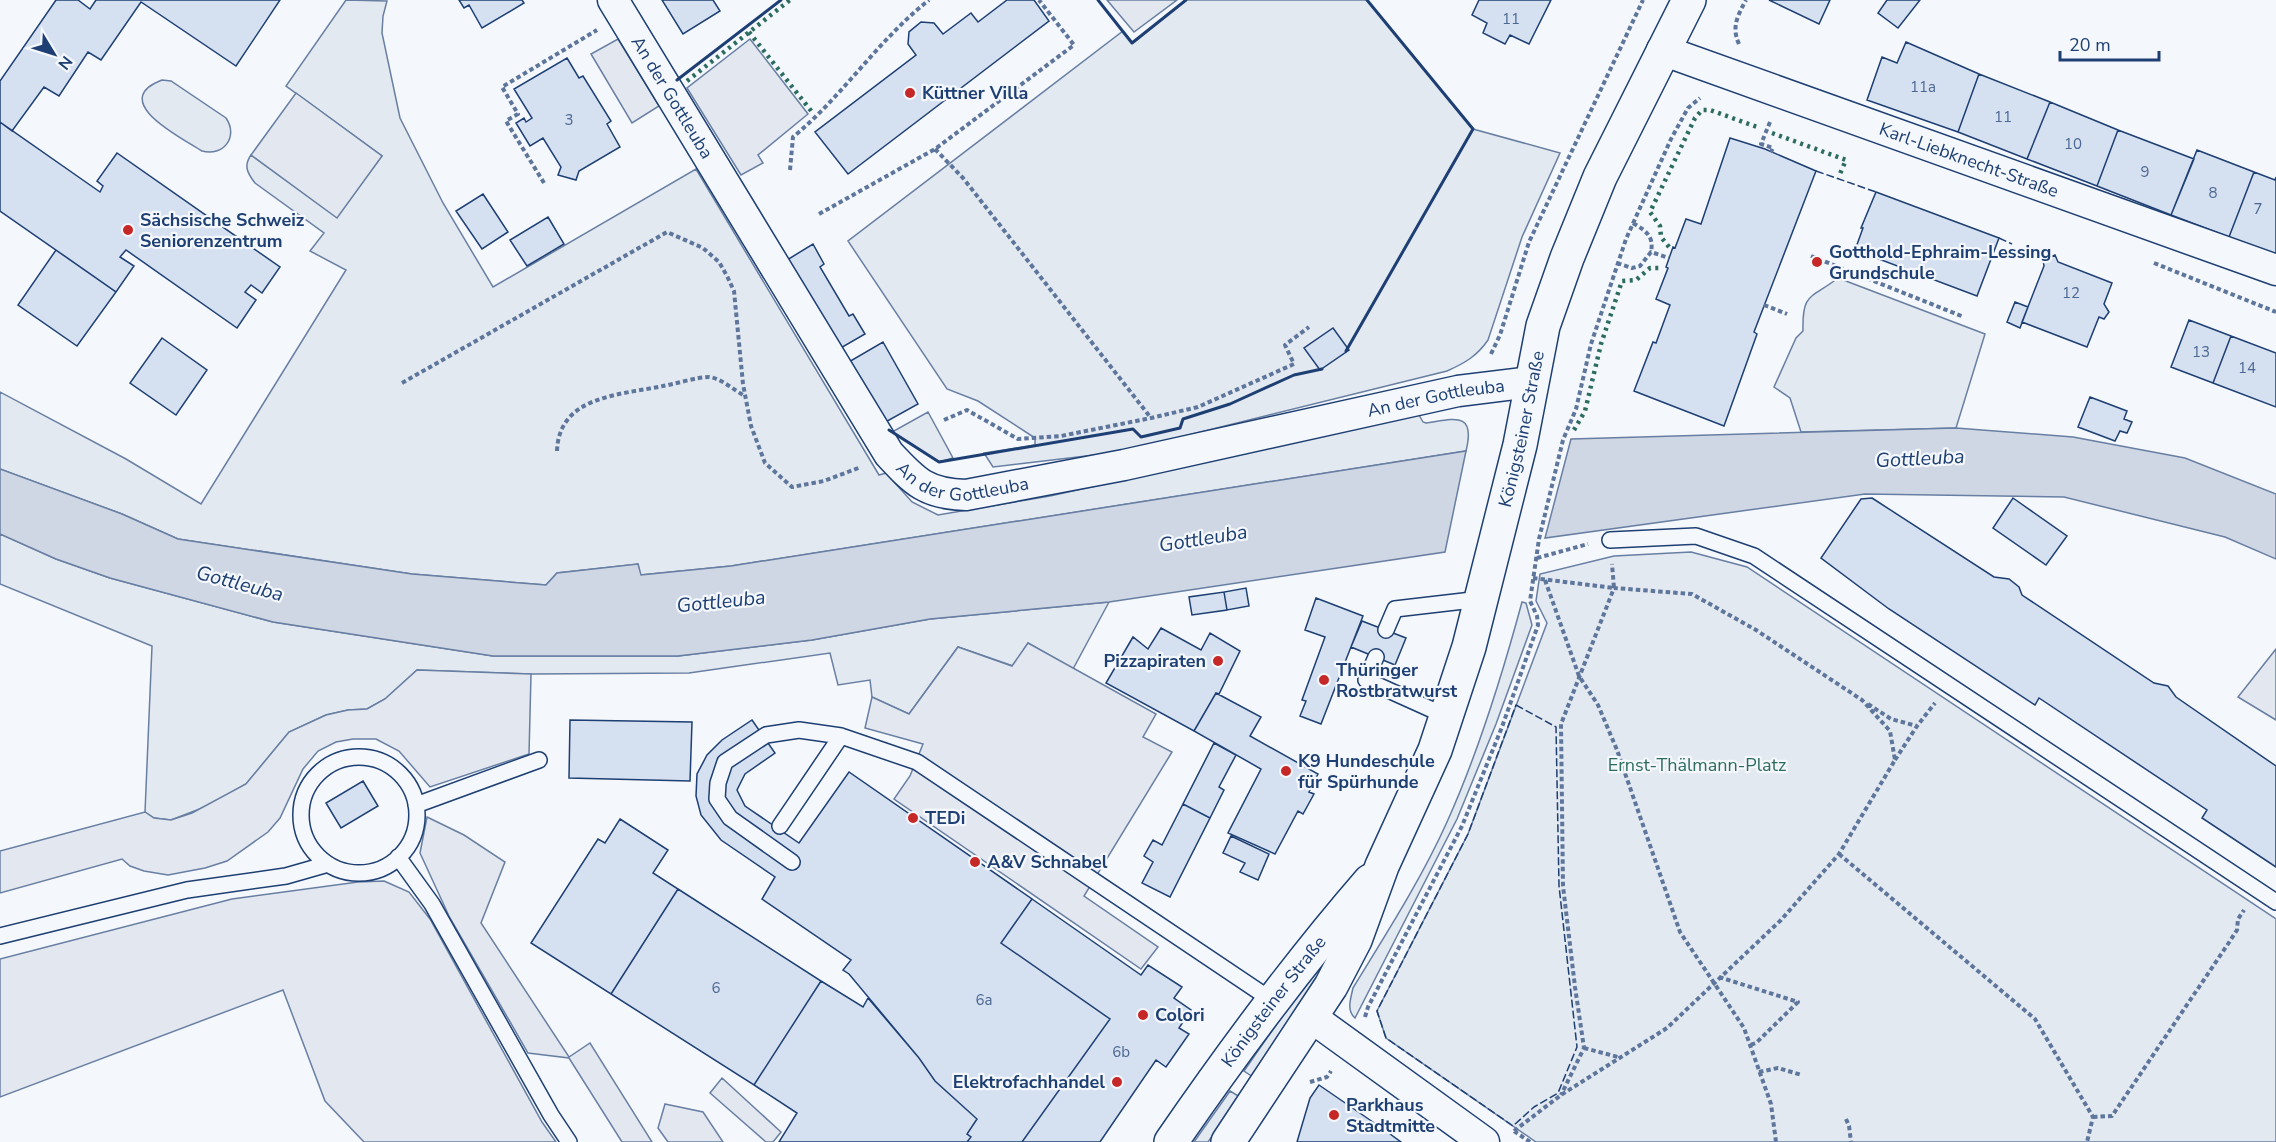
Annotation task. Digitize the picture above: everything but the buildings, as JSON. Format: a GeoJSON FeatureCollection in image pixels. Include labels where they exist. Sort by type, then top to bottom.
{"type":"FeatureCollection","features":[{"type":"Feature","properties":{"kind":"main road","name":"Königsteiner Straße"},"geometry":{"type":"LineString","coordinates":[[1228,1142],[1331,986],[1355,940],[1382,866],[1434,750],[1469,647],[1520,445],[1543,326],[1567,258],[1600,177],[1689,0]]}},
{"type":"Feature","properties":{"kind":"main road","name":"Königsteiner Straße"},"geometry":{"type":"LineString","coordinates":[[1171,1142],[1311,950],[1382,866]]}},
{"type":"Feature","properties":{"kind":"street","name":"An der Gottleuba"},"geometry":{"type":"LineString","coordinates":[[618,7],[889,454],[910,476],[930,490],[946,495],[966,495],[1124,465],[1458,391],[1531,382]]}},
{"type":"Feature","properties":{"kind":"street","name":"Karl-Liebknecht-Straße"},"geometry":{"type":"LineString","coordinates":[[1662,50],[2276,270]]}},
{"type":"Feature","properties":{"kind":"street"},"geometry":{"type":"LineString","coordinates":[[1311,1017],[1477,1137]]}},
{"type":"Feature","properties":{"kind":"lane"},"geometry":{"type":"LineString","coordinates":[[1610,540],[1696,536],[1754,556],[2276,902]]}},
{"type":"Feature","properties":{"kind":"lane"},"geometry":{"type":"LineString","coordinates":[[1386,630],[1395,609],[1481,599]]}},
{"type":"Feature","properties":{"kind":"lane"},"geometry":{"type":"LineString","coordinates":[[1376,657],[1366,680],[1446,716]]}},
{"type":"Feature","properties":{"kind":"lane"},"geometry":{"type":"LineString","coordinates":[[792,862],[730,818],[717,799],[718,783],[725,762],[766,735],[799,730],[841,736],[916,762],[1273,1001]]}},
{"type":"Feature","properties":{"kind":"lane"},"geometry":{"type":"LineString","coordinates":[[780,826],[841,736]]}},
{"type":"Feature","properties":{"kind":"lane"},"geometry":{"type":"LineString","coordinates":[[363,756],[382,761],[398,771],[410,787],[416,805],[417,819],[414,834],[408,846],[398,857],[382,868],[364,873],[345,872],[328,864],[313,852],[304,835],[300,816],[303,796],[312,779],[326,766],[344,759],[363,756]]}},
{"type":"Feature","properties":{"kind":"lane"},"geometry":{"type":"LineString","coordinates":[[416,805],[539,760]]}},
{"type":"Feature","properties":{"kind":"lane"},"geometry":{"type":"LineString","coordinates":[[398,857],[432,904],[551,1115],[569,1142]]}},
{"type":"Feature","properties":{"kind":"lane"},"geometry":{"type":"LineString","coordinates":[[0,936],[187,890],[286,876],[328,864]]}},
{"type":"Feature","properties":{"kind":"path"},"geometry":{"type":"LineString","coordinates":[[790,170],[793,137],[816,118],[906,18],[929,0]]}},
{"type":"Feature","properties":{"kind":"path"},"geometry":{"type":"LineString","coordinates":[[819,214],[935,149],[1074,45],[1040,0]]}},
{"type":"Feature","properties":{"kind":"path"},"geometry":{"type":"LineString","coordinates":[[1746,0],[1737,16],[1735,32],[1745,52],[1762,63],[1757,84]]}},
{"type":"Feature","properties":{"kind":"path"},"geometry":{"type":"LineString","coordinates":[[544,183],[506,121],[518,114],[501,87],[618,7]]}},
{"type":"Feature","properties":{"kind":"path"},"geometry":{"type":"LineString","coordinates":[[1305,1084],[1314,1079],[1327,1077],[1350,1047],[1362,1027],[1368,1007],[1462,826],[1502,727],[1538,626],[1537,616],[1530,601],[1539,538],[1563,440],[1576,409],[1591,344],[1617,263],[1671,139],[1688,108],[1698,99],[1705,98]]}},
{"type":"Feature","properties":{"kind":"path"},"geometry":{"type":"LineString","coordinates":[[1771,118],[1761,144],[1773,148],[1771,152]]}},
{"type":"Feature","properties":{"kind":"path"},"geometry":{"type":"LineString","coordinates":[[935,149],[963,178],[1151,418]]}},
{"type":"Feature","properties":{"kind":"path"},"geometry":{"type":"LineString","coordinates":[[1617,263],[1632,268],[1640,266],[1651,252],[1651,237],[1633,224]]}},
{"type":"Feature","properties":{"kind":"path"},"geometry":{"type":"LineString","coordinates":[[402,383],[667,232],[704,248],[719,262],[734,291],[746,396],[752,426],[765,463],[792,487],[824,481],[889,454]]}},
{"type":"Feature","properties":{"kind":"path"},"geometry":{"type":"LineString","coordinates":[[1651,252],[1669,258]]}},
{"type":"Feature","properties":{"kind":"path"},"geometry":{"type":"LineString","coordinates":[[1811,256],[1964,317]]}},
{"type":"Feature","properties":{"kind":"path"},"geometry":{"type":"LineString","coordinates":[[1764,305],[1787,314]]}},
{"type":"Feature","properties":{"kind":"path"},"geometry":{"type":"LineString","coordinates":[[944,420],[967,410],[1018,439],[1061,436],[1151,418],[1198,406],[1294,364],[1285,345],[1309,327]]}},
{"type":"Feature","properties":{"kind":"path"},"geometry":{"type":"LineString","coordinates":[[557,451],[557,436],[564,423],[580,407],[603,398],[709,377],[746,396]]}},
{"type":"Feature","properties":{"kind":"path"},"geometry":{"type":"LineString","coordinates":[[1562,1095],[1584,1048],[1563,886],[1561,724],[1614,588],[1610,540]]}},
{"type":"Feature","properties":{"kind":"path"},"geometry":{"type":"LineString","coordinates":[[1537,558],[1577,546]]}},
{"type":"Feature","properties":{"kind":"path"},"geometry":{"type":"LineString","coordinates":[[1533,578],[1614,588],[1692,594],[1756,630],[1891,719],[1917,726]]}},
{"type":"Feature","properties":{"kind":"path"},"geometry":{"type":"LineString","coordinates":[[1545,580],[1579,676],[1598,705],[1617,750],[1680,932],[1744,1028],[1771,1104],[1776,1142]]}},
{"type":"Feature","properties":{"kind":"path"},"geometry":{"type":"LineString","coordinates":[[1862,700],[1890,731],[1895,760]]}},
{"type":"Feature","properties":{"kind":"path"},"geometry":{"type":"LineString","coordinates":[[1477,1137],[1562,1095],[1618,1057],[1667,1028],[1781,920],[1839,854],[1895,760],[1917,726],[1932,709]]}},
{"type":"Feature","properties":{"kind":"path"},"geometry":{"type":"LineString","coordinates":[[1839,854],[2035,1018],[2093,1117],[2087,1142]]}},
{"type":"Feature","properties":{"kind":"path"},"geometry":{"type":"LineString","coordinates":[[2093,1117],[2112,1116],[2237,930],[2241,914]]}},
{"type":"Feature","properties":{"kind":"path"},"geometry":{"type":"LineString","coordinates":[[1719,977],[1798,1002],[1756,1043],[1750,1046]]}},
{"type":"Feature","properties":{"kind":"path"},"geometry":{"type":"LineString","coordinates":[[1584,1048],[1618,1057]]}},
{"type":"Feature","properties":{"kind":"path"},"geometry":{"type":"LineString","coordinates":[[1759,1072],[1778,1068],[1802,1075]]}},
{"type":"Feature","properties":{"kind":"path"},"geometry":{"type":"LineString","coordinates":[[1846,1119],[1851,1142]]}},
{"type":"Feature","properties":{"kind":"green space"},"geometry":{"type":"Polygon","coordinates":[[[346,0],[387,1],[382,33],[400,118],[443,203],[493,287],[696,169],[879,475],[886,473],[912,502],[938,515],[1050,496],[1419,415],[1426,423],[1460,420],[1468,429],[1466,451],[731,566],[640,575],[638,564],[557,573],[546,585],[412,574],[178,539],[122,514],[0,469],[0,392],[126,459],[201,504],[346,270],[310,251],[324,233],[255,183],[247,170],[247,163],[251,155],[337,217],[382,156],[286,86],[346,0]]]}},
{"type":"Feature","properties":{"kind":"green space"},"geometry":{"type":"Polygon","coordinates":[[[1186,0],[1367,0],[1473,129],[1560,153],[1522,237],[1488,340],[1470,358],[1447,371],[1120,452],[993,467],[984,453],[1035,445],[1035,438],[978,401],[947,389],[848,241],[1123,31],[1133,43],[1186,0]]]}},
{"type":"Feature","properties":{"kind":"green space"},"geometry":{"type":"Polygon","coordinates":[[[162,80],[171,81],[226,118],[231,132],[227,144],[216,151],[202,151],[154,119],[145,108],[142,98],[147,89],[162,80]]]}},
{"type":"Feature","properties":{"kind":"green space"},"geometry":{"type":"Polygon","coordinates":[[[1838,278],[1985,334],[1956,428],[1801,432],[1790,398],[1774,387],[1796,338],[1803,331],[1804,309],[1807,303],[1810,298],[1838,278]]]}},
{"type":"Feature","properties":{"kind":"green space"},"geometry":{"type":"Polygon","coordinates":[[[928,412],[953,458],[939,462],[892,432],[928,412]]]}},
{"type":"Feature","properties":{"kind":"green space"},"geometry":{"type":"Polygon","coordinates":[[[0,534],[56,559],[110,578],[273,622],[493,656],[678,656],[812,640],[930,619],[1109,602],[1073,669],[1028,643],[1013,666],[958,647],[909,714],[872,697],[870,680],[838,685],[830,653],[689,673],[531,674],[417,670],[385,699],[367,709],[326,715],[289,732],[246,784],[210,805],[171,820],[154,818],[145,812],[152,646],[0,584],[0,534]]]}},
{"type":"Feature","properties":{"kind":"green space","name":"Ernst-Thälmann-Platz"},"geometry":{"type":"Polygon","coordinates":[[[1691,552],[1747,567],[2276,919],[2276,1142],[1536,1142],[1386,1038],[1377,1011],[1468,834],[1547,623],[1536,601],[1540,574],[1614,556],[1691,552]]]}},
{"type":"Feature","properties":{"kind":"green space"},"geometry":{"type":"Polygon","coordinates":[[[1522,602],[1526,603],[1532,625],[1496,724],[1457,819],[1355,1018],[1350,1008],[1353,988],[1415,886],[1459,795],[1489,713],[1522,602]]]}},
{"type":"Feature","properties":{"kind":"green space"},"geometry":{"type":"Polygon","coordinates":[[[1354,913],[1358,916],[1253,1077],[1244,1071],[1354,913]]]}},
{"type":"Feature","properties":{"kind":"green space"},"geometry":{"type":"Polygon","coordinates":[[[1230,1091],[1240,1097],[1208,1142],[1194,1142],[1230,1091]]]}},
{"type":"Feature","properties":{"kind":"shaded area"},"geometry":{"type":"Polygon","coordinates":[[[1107,0],[1177,0],[1134,32],[1107,0]]]}},
{"type":"Feature","properties":{"kind":"shaded area"},"geometry":{"type":"Polygon","coordinates":[[[618,39],[659,106],[632,123],[591,54],[618,39]]]}},
{"type":"Feature","properties":{"kind":"shaded area"},"geometry":{"type":"Polygon","coordinates":[[[750,39],[808,114],[758,155],[763,163],[741,175],[687,88],[750,39]]]}},
{"type":"Feature","properties":{"kind":"shaded area"},"geometry":{"type":"Polygon","coordinates":[[[296,93],[382,156],[337,218],[251,155],[296,93]]]}},
{"type":"Feature","properties":{"kind":"shaded area"},"geometry":{"type":"Polygon","coordinates":[[[1028,643],[1156,714],[1143,737],[1172,752],[1084,896],[1158,947],[1141,969],[894,799],[910,776],[923,744],[865,728],[872,697],[909,714],[958,647],[1012,666],[1028,643]]]}},
{"type":"Feature","properties":{"kind":"shaded area"},"geometry":{"type":"Polygon","coordinates":[[[2276,649],[2276,720],[2238,697],[2276,649]]]}},
{"type":"Feature","properties":{"kind":"shaded area"},"geometry":{"type":"Polygon","coordinates":[[[417,670],[531,674],[529,754],[430,787],[399,751],[376,739],[336,742],[318,751],[303,769],[280,818],[268,832],[227,861],[168,875],[144,871],[130,866],[122,859],[0,893],[0,851],[145,812],[154,818],[171,820],[192,813],[246,784],[289,732],[326,715],[367,709],[385,699],[417,670]]]}},
{"type":"Feature","properties":{"kind":"shaded area"},"geometry":{"type":"Polygon","coordinates":[[[427,817],[464,835],[505,862],[481,923],[569,1057],[590,1043],[652,1142],[622,1142],[569,1058],[528,1053],[449,916],[420,853],[427,817]]]}},
{"type":"Feature","properties":{"kind":"shaded area"},"geometry":{"type":"Polygon","coordinates":[[[384,881],[409,892],[430,919],[542,1122],[556,1142],[364,1142],[325,1101],[283,990],[0,1097],[0,959],[232,899],[358,882],[384,881]]]}},
{"type":"Feature","properties":{"kind":"shaded area"},"geometry":{"type":"Polygon","coordinates":[[[722,1078],[781,1132],[773,1142],[766,1142],[710,1093],[722,1078]]]}},
{"type":"Feature","properties":{"kind":"shaded area"},"geometry":{"type":"Polygon","coordinates":[[[665,1104],[703,1112],[723,1142],[668,1142],[658,1128],[665,1104]]]}},
{"type":"Feature","properties":{"kind":"water","name":"Gottleuba"},"geometry":{"type":"Polygon","coordinates":[[[1956,428],[2073,437],[2185,458],[2276,494],[2276,559],[2225,537],[2064,497],[1865,494],[1545,538],[1571,439],[1956,428]]]}},
{"type":"Feature","properties":{"kind":"water","name":"Gottleuba"},"geometry":{"type":"Polygon","coordinates":[[[1466,451],[1445,552],[1109,602],[930,619],[812,640],[678,656],[493,656],[273,622],[110,578],[56,559],[0,534],[0,469],[122,514],[178,539],[412,574],[546,585],[557,573],[638,564],[641,575],[731,566],[1466,451]]]}},
{"type":"Feature","properties":{"kind":"hedge"},"geometry":{"type":"LineString","coordinates":[[687,81],[790,0]]}},
{"type":"Feature","properties":{"kind":"hedge"},"geometry":{"type":"LineString","coordinates":[[749,32],[812,112]]}},
{"type":"Feature","properties":{"kind":"hedge"},"geometry":{"type":"LineString","coordinates":[[1669,247],[1661,237],[1660,226],[1650,212],[1695,118],[1702,110],[1710,110],[1760,128]]}},
{"type":"Feature","properties":{"kind":"hedge"},"geometry":{"type":"LineString","coordinates":[[1772,133],[1846,160],[1839,176]]}},
{"type":"Feature","properties":{"kind":"hedge"},"geometry":{"type":"LineString","coordinates":[[1574,430],[1585,411],[1601,344],[1622,281],[1636,280],[1650,268],[1659,268]]}},
{"type":"Feature","properties":{"kind":"fence"},"geometry":{"type":"LineString","coordinates":[[1816,171],[1876,192]]}},
{"type":"Feature","properties":{"kind":"fence"},"geometry":{"type":"LineString","coordinates":[[1999,238],[2012,244]]}},
{"type":"Feature","properties":{"kind":"fence"},"geometry":{"type":"LineString","coordinates":[[1516,705],[1556,727],[1559,886],[1577,1047],[1558,1093],[1534,1107],[1513,1126],[1386,1038],[1377,1011],[1468,834],[1516,705]]}},
{"type":"Feature","properties":{"kind":"wall"},"geometry":{"type":"LineString","coordinates":[[677,80],[781,0]]}},
{"type":"Feature","properties":{"kind":"wall"},"geometry":{"type":"LineString","coordinates":[[1098,0],[1132,43],[1186,0]]}},
{"type":"Feature","properties":{"kind":"wall"},"geometry":{"type":"LineString","coordinates":[[1346,351],[1473,129],[1367,0]]}},
{"type":"Feature","properties":{"kind":"wall"},"geometry":{"type":"LineString","coordinates":[[889,430],[939,462],[1133,429],[1141,437],[1180,428],[1183,419],[1230,404],[1294,375],[1322,369]]}},
{"type":"Feature","properties":{"kind":"place","name":"Küttner Villa"},"geometry":{"type":"Point","coordinates":[910,93]}},
{"type":"Feature","properties":{"kind":"place","name":"Sächsische Schweiz Seniorenzentrum"},"geometry":{"type":"Point","coordinates":[128,230]}},
{"type":"Feature","properties":{"kind":"place","name":"Gotthold-Ephraim-Lessing Grundschule"},"geometry":{"type":"Point","coordinates":[1817,262]}},
{"type":"Feature","properties":{"kind":"place","name":"Pizzapiraten"},"geometry":{"type":"Point","coordinates":[1218,661]}},
{"type":"Feature","properties":{"kind":"place","name":"Thüringer Rostbratwurst"},"geometry":{"type":"Point","coordinates":[1324,680]}},
{"type":"Feature","properties":{"kind":"place","name":"K9 Hundeschule für Spürhunde"},"geometry":{"type":"Point","coordinates":[1286,771]}},
{"type":"Feature","properties":{"kind":"place","name":"TEDi"},"geometry":{"type":"Point","coordinates":[913,818]}},
{"type":"Feature","properties":{"kind":"place","name":"A&V Schnabel"},"geometry":{"type":"Point","coordinates":[975,862]}},
{"type":"Feature","properties":{"kind":"place","name":"Colori"},"geometry":{"type":"Point","coordinates":[1143,1015]}},
{"type":"Feature","properties":{"kind":"place","name":"Elektrofachhandel"},"geometry":{"type":"Point","coordinates":[1117,1082]}},
{"type":"Feature","properties":{"kind":"place","name":"Parkhaus Stadtmitte"},"geometry":{"type":"Point","coordinates":[1334,1115]}}]}
